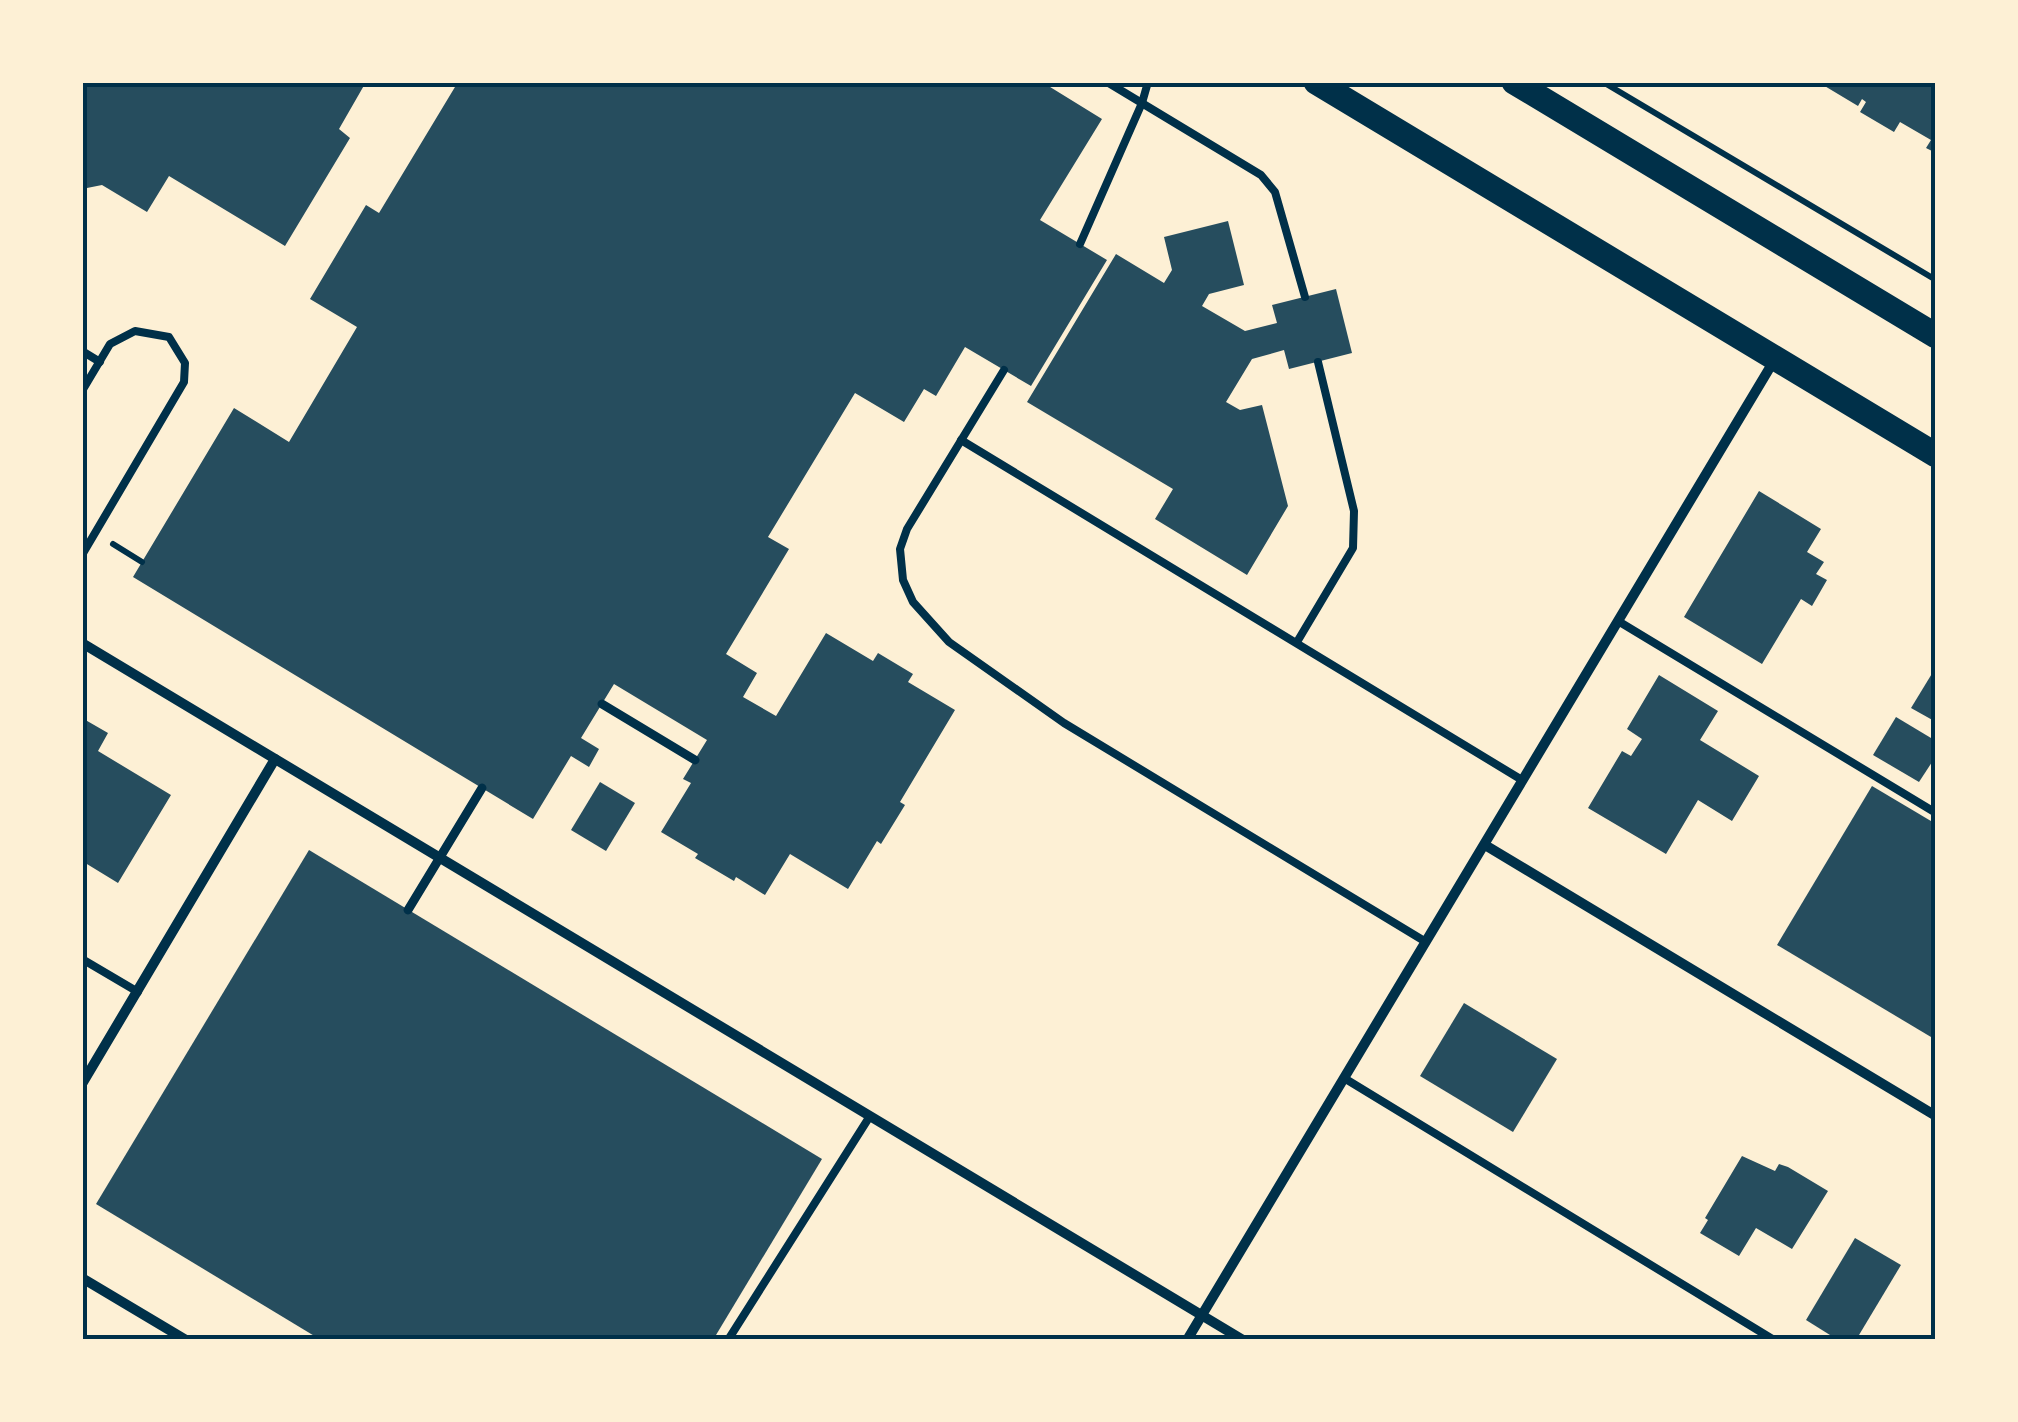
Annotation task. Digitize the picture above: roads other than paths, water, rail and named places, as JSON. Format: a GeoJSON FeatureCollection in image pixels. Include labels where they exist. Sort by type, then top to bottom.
{"type":"FeatureCollection","features":[{"type":"Feature","properties":{"kind":"main road"},"geometry":{"type":"LineString","coordinates":[[1316,82],[1936,455]]}},
{"type":"Feature","properties":{"kind":"main road"},"geometry":{"type":"LineString","coordinates":[[1514,82],[1936,336]]}},
{"type":"Feature","properties":{"kind":"street"},"geometry":{"type":"LineString","coordinates":[[1187,1340],[1775,358]]}},
{"type":"Feature","properties":{"kind":"street"},"geometry":{"type":"LineString","coordinates":[[82,643],[1242,1340]]}},
{"type":"Feature","properties":{"kind":"street"},"geometry":{"type":"LineString","coordinates":[[602,704],[695,760]]}},
{"type":"Feature","properties":{"kind":"street"},"geometry":{"type":"LineString","coordinates":[[82,1084],[275,759]]}},
{"type":"Feature","properties":{"kind":"street"},"geometry":{"type":"LineString","coordinates":[[408,910],[482,788]]}},
{"type":"Feature","properties":{"kind":"street"},"geometry":{"type":"LineString","coordinates":[[1484,845],[1936,1116]]}},
{"type":"Feature","properties":{"kind":"street"},"geometry":{"type":"LineString","coordinates":[[82,1278],[186,1340]]}},
{"type":"Feature","properties":{"kind":"lane"},"geometry":{"type":"LineString","coordinates":[[1107,82],[1261,175],[1276,192],[1305,297]]}},
{"type":"Feature","properties":{"kind":"lane"},"geometry":{"type":"LineString","coordinates":[[1080,244],[1148,82]]}},
{"type":"Feature","properties":{"kind":"lane"},"geometry":{"type":"LineString","coordinates":[[82,390],[110,344],[135,332],[169,337],[185,363],[184,382],[82,555]]}},
{"type":"Feature","properties":{"kind":"lane"},"geometry":{"type":"LineString","coordinates":[[82,351],[100,362]]}},
{"type":"Feature","properties":{"kind":"lane"},"geometry":{"type":"LineString","coordinates":[[1297,642],[1353,548],[1354,511],[1318,362]]}},
{"type":"Feature","properties":{"kind":"lane"},"geometry":{"type":"LineString","coordinates":[[1004,370],[906,529],[900,549],[902,580],[914,602],[949,642],[1064,723],[1426,942]]}},
{"type":"Feature","properties":{"kind":"lane"},"geometry":{"type":"LineString","coordinates":[[961,440],[1522,780]]}},
{"type":"Feature","properties":{"kind":"lane"},"geometry":{"type":"LineString","coordinates":[[1618,620],[1936,813]]}},
{"type":"Feature","properties":{"kind":"lane"},"geometry":{"type":"LineString","coordinates":[[82,959],[138,992]]}},
{"type":"Feature","properties":{"kind":"lane"},"geometry":{"type":"LineString","coordinates":[[1344,1078],[1774,1340]]}},
{"type":"Feature","properties":{"kind":"lane"},"geometry":{"type":"LineString","coordinates":[[728,1340],[870,1116]]}}]}
